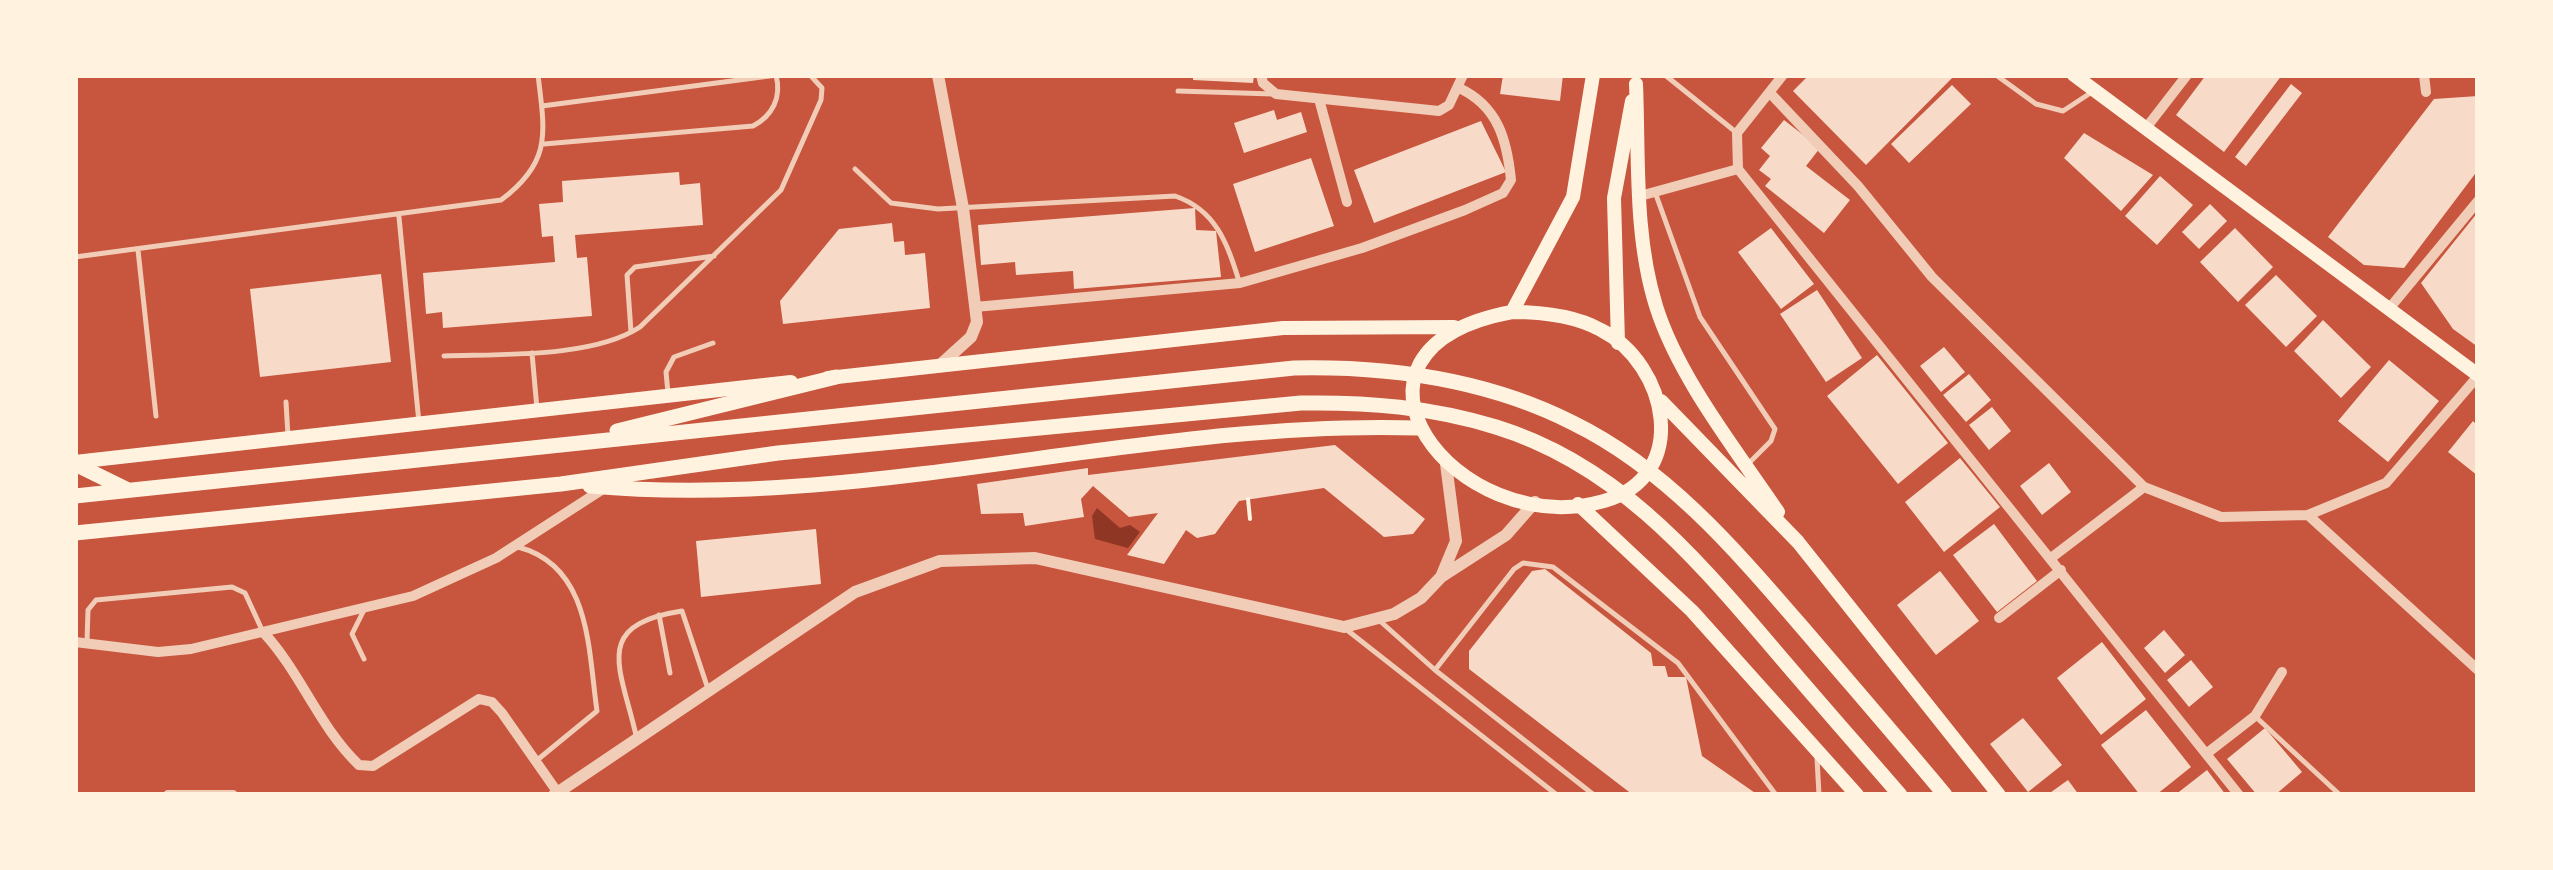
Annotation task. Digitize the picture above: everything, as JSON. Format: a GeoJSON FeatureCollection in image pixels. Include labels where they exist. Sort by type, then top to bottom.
{"type":"FeatureCollection","features":[{"type":"Feature","properties":{"kind":"main road"},"geometry":{"type":"LineString","coordinates":[[1512,312],[1573,196],[1593,75]]}},
{"type":"Feature","properties":{"kind":"main road"},"geometry":{"type":"LineString","coordinates":[[2074,75],[2478,376]]}},
{"type":"Feature","properties":{"kind":"main road"},"geometry":{"type":"LineString","coordinates":[[1618,343],[1614,198],[1636,79]]}},
{"type":"Feature","properties":{"kind":"main road"},"geometry":{"type":"LineString","coordinates":[[1636,79],[1648,194],[1643,247],[1669,340],[1798,542],[1999,795]]}},
{"type":"Feature","properties":{"kind":"main road"},"geometry":{"type":"LineString","coordinates":[[75,463],[1283,328],[1454,327],[1512,312],[1574,319],[1604,330],[1642,365],[1660,401],[1798,542]]}},
{"type":"Feature","properties":{"kind":"main road"},"geometry":{"type":"LineString","coordinates":[[1454,327],[1419,366],[1414,392],[1419,428],[1446,464],[1479,485],[1535,502],[1578,504],[1606,500],[1632,486],[1656,460],[1664,432],[1660,401]]}},
{"type":"Feature","properties":{"kind":"main road"},"geometry":{"type":"LineString","coordinates":[[75,496],[1294,368],[1367,366],[1508,395],[1575,424],[1692,506],[1946,795]]}},
{"type":"Feature","properties":{"kind":"main road"},"geometry":{"type":"LineString","coordinates":[[554,446],[836,377]]}},
{"type":"Feature","properties":{"kind":"main road"},"geometry":{"type":"LineString","coordinates":[[75,534],[561,484],[778,453],[1301,403],[1370,402],[1435,411],[1499,428],[1560,454],[1674,534],[1900,795]]}},
{"type":"Feature","properties":{"kind":"main road"},"geometry":{"type":"LineString","coordinates":[[561,484],[698,492],[826,483],[1320,426],[1419,428]]}},
{"type":"Feature","properties":{"kind":"main road"},"geometry":{"type":"LineString","coordinates":[[75,463],[130,490]]}},
{"type":"Feature","properties":{"kind":"main road"},"geometry":{"type":"LineString","coordinates":[[1578,504],[1692,611],[1857,795]]}},
{"type":"Feature","properties":{"kind":"street"},"geometry":{"type":"LineString","coordinates":[[936,367],[971,336],[977,322],[963,208],[938,75]]}},
{"type":"Feature","properties":{"kind":"street"},"geometry":{"type":"LineString","coordinates":[[1261,75],[1263,83],[1276,94],[1440,111],[1463,75]]}},
{"type":"Feature","properties":{"kind":"street"},"geometry":{"type":"LineString","coordinates":[[1783,75],[1737,132],[1738,169],[2239,795]]}},
{"type":"Feature","properties":{"kind":"street"},"geometry":{"type":"LineString","coordinates":[[2146,128],[2187,75]]}},
{"type":"Feature","properties":{"kind":"street"},"geometry":{"type":"LineString","coordinates":[[2424,75],[2426,92]]}},
{"type":"Feature","properties":{"kind":"street"},"geometry":{"type":"LineString","coordinates":[[976,308],[1240,283],[1362,248],[1503,193],[1511,180],[1501,127],[1486,104],[1458,88]]}},
{"type":"Feature","properties":{"kind":"street"},"geometry":{"type":"LineString","coordinates":[[1770,93],[1858,186],[1932,277],[2144,487],[2221,517],[2308,516],[2386,483],[2478,376]]}},
{"type":"Feature","properties":{"kind":"street"},"geometry":{"type":"LineString","coordinates":[[1319,99],[1347,202]]}},
{"type":"Feature","properties":{"kind":"street"},"geometry":{"type":"LineString","coordinates":[[1648,194],[1738,169]]}},
{"type":"Feature","properties":{"kind":"street"},"geometry":{"type":"LineString","coordinates":[[2388,310],[2478,201]]}},
{"type":"Feature","properties":{"kind":"street"},"geometry":{"type":"LineString","coordinates":[[1441,577],[1456,541],[1446,464]]}},
{"type":"Feature","properties":{"kind":"street"},"geometry":{"type":"LineString","coordinates":[[2051,558],[2144,487]]}},
{"type":"Feature","properties":{"kind":"street"},"geometry":{"type":"LineString","coordinates":[[81,642],[158,652],[264,634],[365,608],[440,585],[515,546],[606,488]]}},
{"type":"Feature","properties":{"kind":"street"},"geometry":{"type":"LineString","coordinates":[[264,634],[284,652],[294,676],[359,765],[372,766],[480,699],[492,702],[556,794],[855,592],[940,561],[1035,558],[1344,628],[1378,619],[1420,598],[1441,577],[1506,534],[1535,502]]}},
{"type":"Feature","properties":{"kind":"street"},"geometry":{"type":"LineString","coordinates":[[2308,516],[2478,670]]}},
{"type":"Feature","properties":{"kind":"street"},"geometry":{"type":"LineString","coordinates":[[1999,618],[2061,570]]}},
{"type":"Feature","properties":{"kind":"street"},"geometry":{"type":"LineString","coordinates":[[284,652],[293,626]]}},
{"type":"Feature","properties":{"kind":"street"},"geometry":{"type":"LineString","coordinates":[[2206,754],[2255,716],[2282,672]]}},
{"type":"Feature","properties":{"kind":"street"},"geometry":{"type":"LineString","coordinates":[[168,795],[233,795]]}},
{"type":"Feature","properties":{"kind":"lane"},"geometry":{"type":"LineString","coordinates":[[75,258],[500,200],[522,184],[544,144],[538,75]]}},
{"type":"Feature","properties":{"kind":"lane"},"geometry":{"type":"LineString","coordinates":[[542,106],[777,75],[777,96],[769,118],[753,126],[544,144]]}},
{"type":"Feature","properties":{"kind":"lane"},"geometry":{"type":"LineString","coordinates":[[444,356],[532,352],[622,338],[631,332],[717,256],[781,190],[821,100],[822,88],[810,75]]}},
{"type":"Feature","properties":{"kind":"lane"},"geometry":{"type":"LineString","coordinates":[[1665,75],[1737,132]]}},
{"type":"Feature","properties":{"kind":"lane"},"geometry":{"type":"LineString","coordinates":[[1996,75],[2050,109],[2062,111],[2094,90]]}},
{"type":"Feature","properties":{"kind":"lane"},"geometry":{"type":"LineString","coordinates":[[1178,90],[1276,94]]}},
{"type":"Feature","properties":{"kind":"lane"},"geometry":{"type":"LineString","coordinates":[[855,169],[890,203],[963,208],[1175,196],[1198,204],[1208,216],[1228,245],[1240,283]]}},
{"type":"Feature","properties":{"kind":"lane"},"geometry":{"type":"LineString","coordinates":[[1648,194],[1700,316],[1775,429],[1771,441],[1746,465]]}},
{"type":"Feature","properties":{"kind":"lane"},"geometry":{"type":"LineString","coordinates":[[400,216],[419,426]]}},
{"type":"Feature","properties":{"kind":"lane"},"geometry":{"type":"LineString","coordinates":[[138,250],[156,416]]}},
{"type":"Feature","properties":{"kind":"lane"},"geometry":{"type":"LineString","coordinates":[[631,332],[627,276],[635,266],[717,256]]}},
{"type":"Feature","properties":{"kind":"lane"},"geometry":{"type":"LineString","coordinates":[[668,396],[666,372],[674,356],[713,344]]}},
{"type":"Feature","properties":{"kind":"lane"},"geometry":{"type":"LineString","coordinates":[[532,352],[537,413]]}},
{"type":"Feature","properties":{"kind":"lane"},"geometry":{"type":"LineString","coordinates":[[286,402],[288,439]]}},
{"type":"Feature","properties":{"kind":"lane"},"geometry":{"type":"LineString","coordinates":[[515,546],[544,557],[568,575],[583,616],[597,711],[536,761]]}},
{"type":"Feature","properties":{"kind":"lane"},"geometry":{"type":"LineString","coordinates":[[1434,670],[1514,569],[1523,564],[1554,567],[1678,662],[1776,795]]}},
{"type":"Feature","properties":{"kind":"lane"},"geometry":{"type":"LineString","coordinates":[[81,642],[88,610],[96,600],[232,588],[245,593],[264,634]]}},
{"type":"Feature","properties":{"kind":"lane"},"geometry":{"type":"LineString","coordinates":[[364,659],[352,634],[365,608]]}},
{"type":"Feature","properties":{"kind":"lane"},"geometry":{"type":"LineString","coordinates":[[636,739],[624,685],[621,638],[630,626],[682,611],[687,616],[708,689]]}},
{"type":"Feature","properties":{"kind":"lane"},"geometry":{"type":"LineString","coordinates":[[659,615],[670,673]]}},
{"type":"Feature","properties":{"kind":"lane"},"geometry":{"type":"LineString","coordinates":[[1378,619],[1434,670],[1594,795]]}},
{"type":"Feature","properties":{"kind":"lane"},"geometry":{"type":"LineString","coordinates":[[1344,628],[1557,795]]}},
{"type":"Feature","properties":{"kind":"lane"},"geometry":{"type":"LineString","coordinates":[[2255,716],[2340,795]]}},
{"type":"Feature","properties":{"kind":"lane"},"geometry":{"type":"LineString","coordinates":[[1816,750],[1819,795]]}},
{"type":"Feature","properties":{"kind":"path"},"geometry":{"type":"LineString","coordinates":[[1248,500],[1250,519]]}},
{"type":"Feature","properties":{"kind":"shaded area"},"geometry":{"type":"Polygon","coordinates":[[[1097,508],[1120,528],[1130,525],[1140,532],[1128,548],[1095,539],[1092,516],[1097,508]]]}},
{"type":"Feature","properties":{"kind":"building"},"geometry":{"type":"Polygon","coordinates":[[[1193,75],[1254,75],[1253,83],[1193,80],[1193,75]]]}},
{"type":"Feature","properties":{"kind":"building"},"geometry":{"type":"Polygon","coordinates":[[[1503,75],[1563,75],[1560,101],[1500,94],[1503,75]]]}},
{"type":"Feature","properties":{"kind":"building"},"geometry":{"type":"Polygon","coordinates":[[[1809,75],[1955,75],[1866,165],[1793,91],[1809,75]]]}},
{"type":"Feature","properties":{"kind":"building"},"geometry":{"type":"Polygon","coordinates":[[[2206,75],[2282,75],[2224,152],[2176,115],[2206,75]]]}},
{"type":"Feature","properties":{"kind":"building"},"geometry":{"type":"Polygon","coordinates":[[[2291,84],[2302,93],[2246,166],[2235,157],[2291,84]]]}},
{"type":"Feature","properties":{"kind":"building"},"geometry":{"type":"Polygon","coordinates":[[[1952,85],[1971,104],[1909,163],[1891,144],[1952,85]]]}},
{"type":"Feature","properties":{"kind":"building"},"geometry":{"type":"Polygon","coordinates":[[[2478,96],[2478,170],[2404,268],[2364,265],[2328,237],[2434,99],[2478,96]]]}},
{"type":"Feature","properties":{"kind":"building"},"geometry":{"type":"Polygon","coordinates":[[[1274,110],[1277,120],[1301,112],[1307,132],[1244,153],[1234,123],[1274,110]]]}},
{"type":"Feature","properties":{"kind":"building"},"geometry":{"type":"Polygon","coordinates":[[[1784,120],[1820,148],[1806,166],[1850,200],[1824,233],[1765,186],[1771,179],[1759,170],[1770,156],[1761,148],[1784,120]]]}},
{"type":"Feature","properties":{"kind":"building"},"geometry":{"type":"Polygon","coordinates":[[[1481,121],[1506,172],[1374,223],[1354,170],[1481,121]]]}},
{"type":"Feature","properties":{"kind":"building"},"geometry":{"type":"Polygon","coordinates":[[[2084,133],[2153,175],[2121,211],[2064,158],[2084,133]]]}},
{"type":"Feature","properties":{"kind":"building"},"geometry":{"type":"Polygon","coordinates":[[[1311,158],[1334,226],[1255,252],[1233,184],[1311,158]]]}},
{"type":"Feature","properties":{"kind":"building"},"geometry":{"type":"Polygon","coordinates":[[[679,172],[680,185],[700,183],[703,225],[575,235],[577,258],[587,257],[592,316],[443,328],[442,312],[426,314],[423,273],[555,262],[553,236],[542,237],[539,204],[563,202],[562,181],[679,172]]]}},
{"type":"Feature","properties":{"kind":"building"},"geometry":{"type":"Polygon","coordinates":[[[2160,176],[2193,205],[2157,245],[2125,216],[2160,176]]]}},
{"type":"Feature","properties":{"kind":"building"},"geometry":{"type":"Polygon","coordinates":[[[2210,204],[2227,221],[2199,249],[2182,232],[2210,204]]]}},
{"type":"Feature","properties":{"kind":"building"},"geometry":{"type":"Polygon","coordinates":[[[1195,208],[1196,230],[1216,231],[1221,277],[1074,289],[1073,271],[1016,275],[1015,262],[981,265],[978,225],[1195,208]]]}},
{"type":"Feature","properties":{"kind":"building"},"geometry":{"type":"Polygon","coordinates":[[[2478,212],[2478,347],[2453,329],[2421,283],[2478,212]]]}},
{"type":"Feature","properties":{"kind":"building"},"geometry":{"type":"Polygon","coordinates":[[[892,223],[894,242],[904,241],[905,255],[925,253],[930,308],[783,324],[780,301],[839,229],[892,223]]]}},
{"type":"Feature","properties":{"kind":"building"},"geometry":{"type":"Polygon","coordinates":[[[1771,228],[1814,284],[1781,309],[1738,252],[1771,228]]]}},
{"type":"Feature","properties":{"kind":"building"},"geometry":{"type":"Polygon","coordinates":[[[2235,228],[2273,267],[2238,302],[2200,262],[2235,228]]]}},
{"type":"Feature","properties":{"kind":"building"},"geometry":{"type":"Polygon","coordinates":[[[381,274],[391,362],[260,377],[250,289],[381,274]]]}},
{"type":"Feature","properties":{"kind":"building"},"geometry":{"type":"Polygon","coordinates":[[[2276,275],[2317,316],[2286,347],[2245,305],[2276,275]]]}},
{"type":"Feature","properties":{"kind":"building"},"geometry":{"type":"Polygon","coordinates":[[[1817,290],[1862,358],[1826,382],[1780,314],[1817,290]]]}},
{"type":"Feature","properties":{"kind":"building"},"geometry":{"type":"Polygon","coordinates":[[[2323,320],[2371,367],[2341,398],[2294,351],[2323,320]]]}},
{"type":"Feature","properties":{"kind":"building"},"geometry":{"type":"Polygon","coordinates":[[[1944,347],[1965,372],[1941,392],[1920,366],[1944,347]]]}},
{"type":"Feature","properties":{"kind":"building"},"geometry":{"type":"Polygon","coordinates":[[[1877,355],[1948,443],[1898,484],[1827,396],[1877,355]]]}},
{"type":"Feature","properties":{"kind":"building"},"geometry":{"type":"Polygon","coordinates":[[[2389,360],[2439,401],[2388,462],[2338,421],[2389,360]]]}},
{"type":"Feature","properties":{"kind":"building"},"geometry":{"type":"Polygon","coordinates":[[[1969,374],[1991,400],[1966,422],[1943,395],[1969,374]]]}},
{"type":"Feature","properties":{"kind":"building"},"geometry":{"type":"Polygon","coordinates":[[[1992,407],[2011,431],[1989,450],[1969,425],[1992,407]]]}},
{"type":"Feature","properties":{"kind":"building"},"geometry":{"type":"Polygon","coordinates":[[[2473,421],[2478,426],[2478,476],[2448,452],[2473,421]]]}},
{"type":"Feature","properties":{"kind":"building"},"geometry":{"type":"Polygon","coordinates":[[[1335,445],[1425,519],[1413,534],[1384,537],[1324,488],[1239,501],[1215,534],[1197,538],[1186,530],[1164,564],[1127,555],[1158,513],[1129,517],[1093,486],[1081,499],[1084,517],[1025,526],[1023,513],[981,514],[977,484],[1088,468],[1088,475],[1335,445]]]}},
{"type":"Feature","properties":{"kind":"building"},"geometry":{"type":"Polygon","coordinates":[[[1960,458],[2000,507],[1944,552],[1905,502],[1960,458]]]}},
{"type":"Feature","properties":{"kind":"building"},"geometry":{"type":"Polygon","coordinates":[[[2049,463],[2071,492],[2042,515],[2020,486],[2049,463]]]}},
{"type":"Feature","properties":{"kind":"building"},"geometry":{"type":"Polygon","coordinates":[[[1994,524],[2037,581],[1997,612],[1953,555],[1994,524]]]}},
{"type":"Feature","properties":{"kind":"building"},"geometry":{"type":"Polygon","coordinates":[[[816,529],[821,584],[701,597],[696,541],[816,529]]]}},
{"type":"Feature","properties":{"kind":"building"},"geometry":{"type":"Polygon","coordinates":[[[1545,569],[1651,653],[1653,666],[1665,666],[1668,677],[1686,677],[1702,756],[1758,795],[1633,795],[1469,669],[1469,651],[1532,571],[1545,569]]]}},
{"type":"Feature","properties":{"kind":"building"},"geometry":{"type":"Polygon","coordinates":[[[1940,571],[1979,621],[1936,655],[1897,605],[1940,571]]]}},
{"type":"Feature","properties":{"kind":"building"},"geometry":{"type":"Polygon","coordinates":[[[2164,630],[2185,655],[2165,673],[2144,648],[2164,630]]]}},
{"type":"Feature","properties":{"kind":"building"},"geometry":{"type":"Polygon","coordinates":[[[2102,642],[2146,699],[2101,735],[2057,678],[2102,642]]]}},
{"type":"Feature","properties":{"kind":"building"},"geometry":{"type":"Polygon","coordinates":[[[2191,660],[2213,687],[2189,707],[2167,680],[2191,660]]]}},
{"type":"Feature","properties":{"kind":"building"},"geometry":{"type":"Polygon","coordinates":[[[2146,710],[2191,767],[2156,795],[2140,795],[2101,745],[2146,710]]]}},
{"type":"Feature","properties":{"kind":"building"},"geometry":{"type":"Polygon","coordinates":[[[2023,718],[2062,765],[2028,792],[1990,744],[2023,718]]]}},
{"type":"Feature","properties":{"kind":"building"},"geometry":{"type":"Polygon","coordinates":[[[2265,728],[2302,772],[2275,795],[2257,795],[2227,759],[2265,728]]]}},
{"type":"Feature","properties":{"kind":"building"},"geometry":{"type":"Polygon","coordinates":[[[2207,770],[2226,795],[2175,795],[2207,770]]]}},
{"type":"Feature","properties":{"kind":"building"},"geometry":{"type":"Polygon","coordinates":[[[2068,780],[2079,795],[2047,795],[2068,780]]]}}]}
